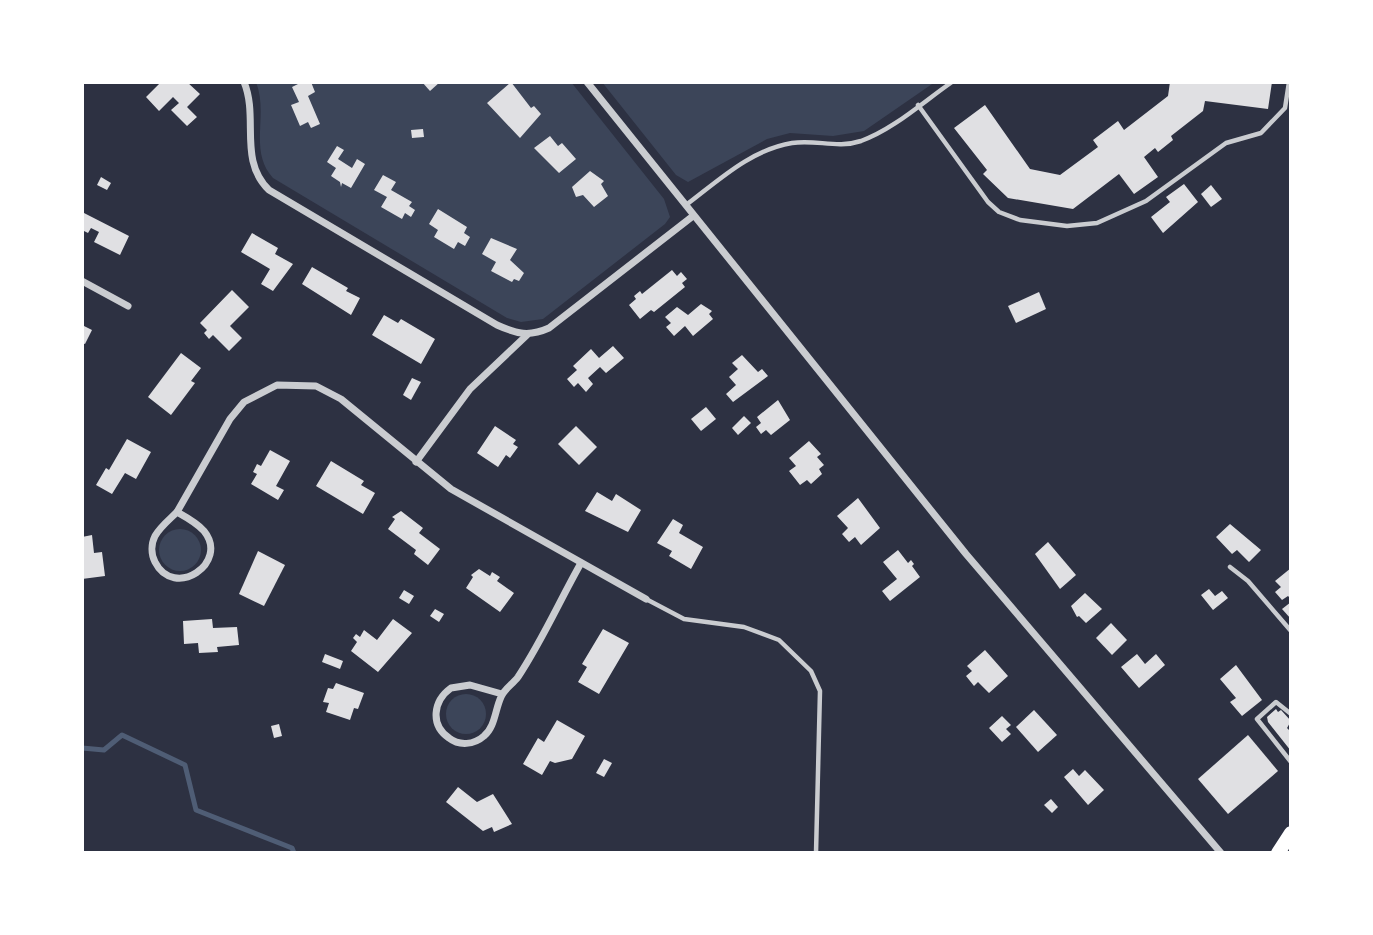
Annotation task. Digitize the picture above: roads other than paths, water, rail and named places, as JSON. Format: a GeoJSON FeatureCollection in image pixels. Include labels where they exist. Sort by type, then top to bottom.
{"type":"FeatureCollection","features":[{"type":"Feature","properties":{"kind":"main road"},"geometry":{"type":"LineString","coordinates":[[1278,853],[1291,833]]}},
{"type":"Feature","properties":{"kind":"street"},"geometry":{"type":"LineString","coordinates":[[244,82],[249,101],[252,166],[269,190],[497,326],[527,335]]}},
{"type":"Feature","properties":{"kind":"street"},"geometry":{"type":"LineString","coordinates":[[587,82],[966,554],[1221,853]]}},
{"type":"Feature","properties":{"kind":"street"},"geometry":{"type":"LineString","coordinates":[[416,462],[470,389],[527,335],[539,332],[560,320],[693,216]]}},
{"type":"Feature","properties":{"kind":"street"},"geometry":{"type":"LineString","coordinates":[[82,281],[128,306]]}},
{"type":"Feature","properties":{"kind":"street"},"geometry":{"type":"LineString","coordinates":[[177,512],[203,530],[210,546],[207,563],[201,571],[184,579],[166,575],[154,561],[152,551],[156,533],[177,512],[237,409],[254,394],[277,386],[302,384],[328,391],[451,489],[646,599]]}},
{"type":"Feature","properties":{"kind":"street"},"geometry":{"type":"LineString","coordinates":[[502,694],[464,685],[451,688],[438,704],[436,716],[439,728],[447,737],[459,743],[477,741],[491,728],[502,694],[518,677],[581,563]]}},
{"type":"Feature","properties":{"kind":"lane"},"geometry":{"type":"LineString","coordinates":[[685,205],[759,153],[793,143],[831,146],[859,142],[879,132],[952,82]]}},
{"type":"Feature","properties":{"kind":"lane"},"geometry":{"type":"LineString","coordinates":[[918,105],[988,202],[999,212],[1020,220],[1080,226],[1097,223],[1140,204],[1226,143],[1261,133],[1285,108],[1289,82]]}},
{"type":"Feature","properties":{"kind":"lane"},"geometry":{"type":"LineString","coordinates":[[1230,567],[1248,581],[1291,631]]}},
{"type":"Feature","properties":{"kind":"lane"},"geometry":{"type":"LineString","coordinates":[[646,599],[684,620],[763,632],[779,640],[811,671],[820,691],[816,853]]}},
{"type":"Feature","properties":{"kind":"lane"},"geometry":{"type":"LineString","coordinates":[[1291,714],[1276,702],[1257,719],[1291,762]]}},
{"type":"Feature","properties":{"kind":"waterway"},"geometry":{"type":"LineString","coordinates":[[82,748],[104,750],[122,735],[185,765],[196,810],[292,848],[294,853]]}}]}
